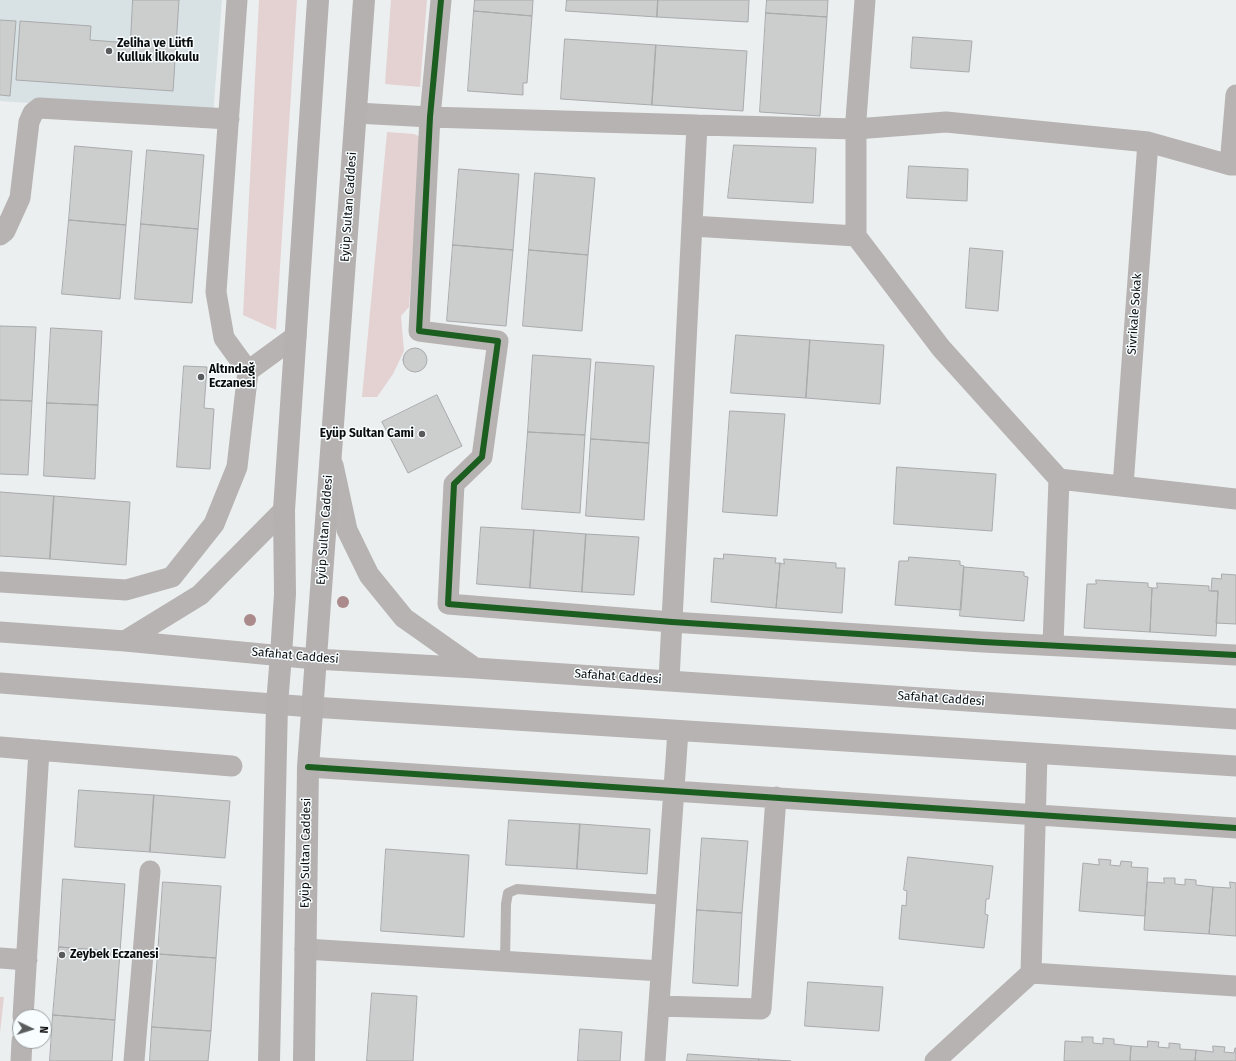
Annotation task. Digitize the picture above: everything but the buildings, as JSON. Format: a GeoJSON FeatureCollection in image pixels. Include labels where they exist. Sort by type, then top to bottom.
{"type":"FeatureCollection","features":[{"type":"Feature","properties":{"kind":"main road"},"geometry":{"type":"LineString","coordinates":[[269,1061],[277,704],[285,594],[284,510],[318,0]]}},
{"type":"Feature","properties":{"kind":"main road","name":"Eyüp Sultan Caddesi"},"geometry":{"type":"LineString","coordinates":[[304,1061],[308,767],[364,0]]}},
{"type":"Feature","properties":{"kind":"street"},"geometry":{"type":"LineString","coordinates":[[0,582],[126,590],[172,577],[214,524],[237,467],[248,371],[224,338],[216,292],[237,0]]}},
{"type":"Feature","properties":{"kind":"street"},"geometry":{"type":"LineString","coordinates":[[441,0],[430,117],[419,331],[498,341],[482,457],[454,484],[448,604],[672,622],[1236,655]]}},
{"type":"Feature","properties":{"kind":"street"},"geometry":{"type":"LineString","coordinates":[[865,0],[856,129],[856,236],[941,348],[1058,479],[1236,499]]}},
{"type":"Feature","properties":{"kind":"street"},"geometry":{"type":"LineString","coordinates":[[356,112],[430,117],[697,126],[856,129],[946,122],[1148,142],[1233,165],[1236,95]]}},
{"type":"Feature","properties":{"kind":"street"},"geometry":{"type":"LineString","coordinates":[[0,235],[5,231],[20,198],[29,122],[33,113],[39,108],[229,119]]}},
{"type":"Feature","properties":{"kind":"street"},"geometry":{"type":"LineString","coordinates":[[669,680],[697,126]]}},
{"type":"Feature","properties":{"kind":"street","name":"Sivrikale Sokak"},"geometry":{"type":"LineString","coordinates":[[1123,486],[1148,142]]}},
{"type":"Feature","properties":{"kind":"street"},"geometry":{"type":"LineString","coordinates":[[692,226],[856,236]]}},
{"type":"Feature","properties":{"kind":"street"},"geometry":{"type":"LineString","coordinates":[[248,371],[296,336]]}},
{"type":"Feature","properties":{"kind":"street"},"geometry":{"type":"LineString","coordinates":[[330,454],[347,530],[369,575],[404,618],[475,668]]}},
{"type":"Feature","properties":{"kind":"street"},"geometry":{"type":"LineString","coordinates":[[1053,645],[1058,479]]}},
{"type":"Feature","properties":{"kind":"street"},"geometry":{"type":"LineString","coordinates":[[125,641],[200,594],[284,510]]}},
{"type":"Feature","properties":{"kind":"street","name":"Safahat Caddesi"},"geometry":{"type":"LineString","coordinates":[[0,632],[125,641],[316,659],[669,680],[1236,719]]}},
{"type":"Feature","properties":{"kind":"street"},"geometry":{"type":"LineString","coordinates":[[0,683],[312,707],[1236,766]]}},
{"type":"Feature","properties":{"kind":"street"},"geometry":{"type":"LineString","coordinates":[[655,1061],[678,731]]}},
{"type":"Feature","properties":{"kind":"street"},"geometry":{"type":"LineString","coordinates":[[0,747],[232,766]]}},
{"type":"Feature","properties":{"kind":"street"},"geometry":{"type":"LineString","coordinates":[[24,1009],[39,750]]}},
{"type":"Feature","properties":{"kind":"street"},"geometry":{"type":"LineString","coordinates":[[935,1061],[1031,973],[1037,754]]}},
{"type":"Feature","properties":{"kind":"street"},"geometry":{"type":"LineString","coordinates":[[308,767],[1236,828]]}},
{"type":"Feature","properties":{"kind":"street"},"geometry":{"type":"LineString","coordinates":[[659,1006],[761,1009],[776,797]]}},
{"type":"Feature","properties":{"kind":"street"},"geometry":{"type":"LineString","coordinates":[[134,1061],[150,871]]}},
{"type":"Feature","properties":{"kind":"street"},"geometry":{"type":"LineString","coordinates":[[305,949],[661,971]]}},
{"type":"Feature","properties":{"kind":"street"},"geometry":{"type":"LineString","coordinates":[[0,958],[27,960]]}},
{"type":"Feature","properties":{"kind":"street"},"geometry":{"type":"LineString","coordinates":[[1031,973],[1236,986]]}},
{"type":"Feature","properties":{"kind":"street"},"geometry":{"type":"LineString","coordinates":[[21,1061],[22,1049]]}},
{"type":"Feature","properties":{"kind":"lane"},"geometry":{"type":"LineString","coordinates":[[505,962],[506,904],[508,893],[517,889],[666,900]]}},
{"type":"Feature","properties":{"kind":"shaded area","name":"Zeliha ve Lütfi Kulluk İlkokulu"},"geometry":{"type":"Polygon","coordinates":[[[0,0],[222,0],[213,116],[0,101],[0,0]]]}},
{"type":"Feature","properties":{"kind":"shaded area"},"geometry":{"type":"Polygon","coordinates":[[[259,0],[297,0],[276,330],[243,315],[259,0]]]}},
{"type":"Feature","properties":{"kind":"shaded area"},"geometry":{"type":"Polygon","coordinates":[[[391,0],[427,0],[420,87],[385,84],[391,0]]]}},
{"type":"Feature","properties":{"kind":"shaded area"},"geometry":{"type":"Polygon","coordinates":[[[387,132],[414,134],[421,137],[409,307],[401,316],[404,351],[393,374],[377,397],[362,397],[387,132]]]}},
{"type":"Feature","properties":{"kind":"shaded area"},"geometry":{"type":"Polygon","coordinates":[[[0,997],[4,997],[0,1033],[0,997]]]}},
{"type":"Feature","properties":{"kind":"cycle path"},"geometry":{"type":"LineString","coordinates":[[441,0],[430,117],[419,331],[498,341],[482,457],[454,484],[448,604],[672,622],[983,642],[1236,655]]}},
{"type":"Feature","properties":{"kind":"cycle path"},"geometry":{"type":"LineString","coordinates":[[308,767],[1236,828]]}},
{"type":"Feature","properties":{"kind":"place","name":"Zeliha ve Lütfi Kulluk İlkokulu"},"geometry":{"type":"Point","coordinates":[109,51]}},
{"type":"Feature","properties":{"kind":"place","name":"Altındağ Eczanesi"},"geometry":{"type":"Point","coordinates":[201,377]}},
{"type":"Feature","properties":{"kind":"place","name":"Eyüp Sultan Cami"},"geometry":{"type":"Point","coordinates":[422,434]}},
{"type":"Feature","properties":{"kind":"place","name":"Zeybek Eczanesi"},"geometry":{"type":"Point","coordinates":[62,955]}}]}
